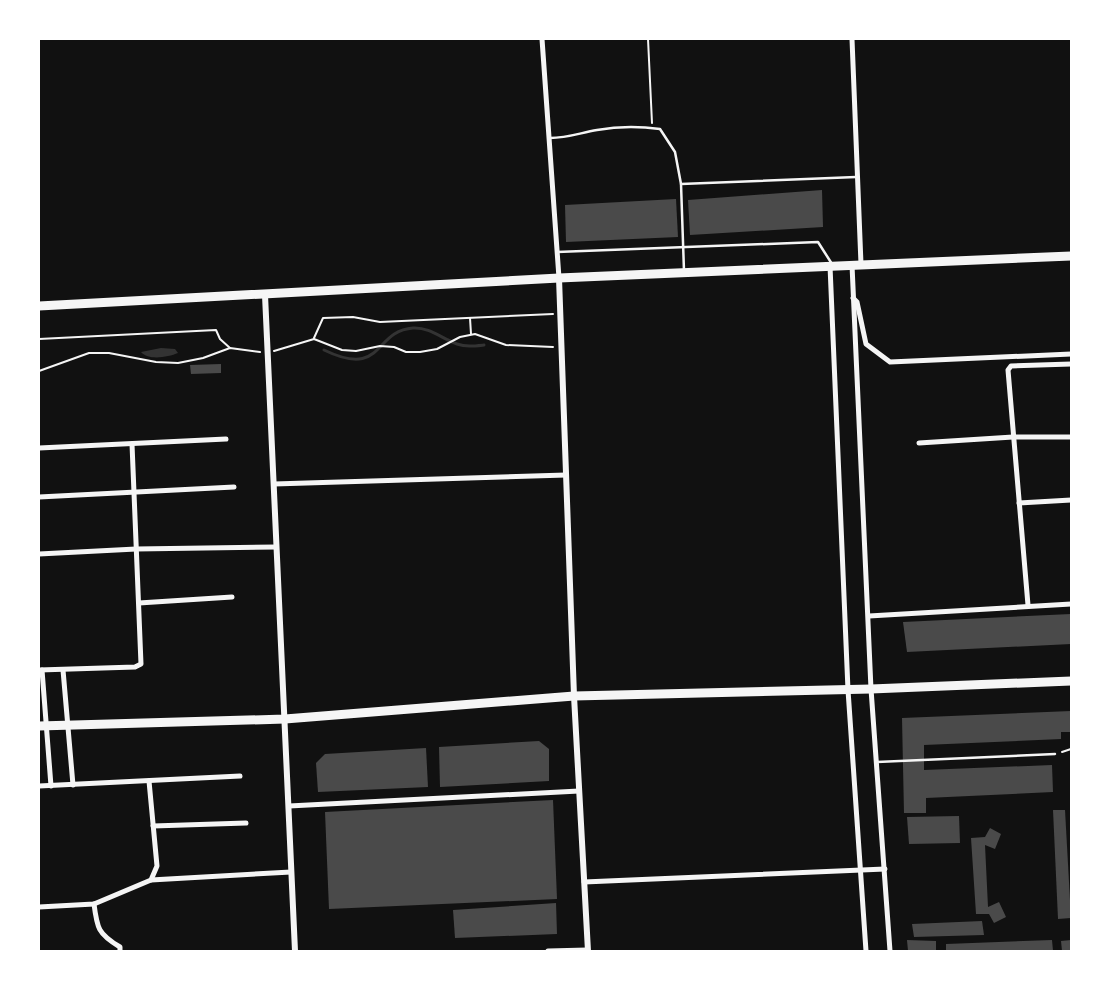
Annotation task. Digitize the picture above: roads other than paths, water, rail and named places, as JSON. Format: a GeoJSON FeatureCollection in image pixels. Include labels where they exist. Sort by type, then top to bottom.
{"type":"FeatureCollection","features":[{"type":"Feature","properties":{"kind":"main road"},"geometry":{"type":"LineString","coordinates":[[39,306],[559,278],[1071,256]]}},
{"type":"Feature","properties":{"kind":"main road"},"geometry":{"type":"LineString","coordinates":[[43,726],[284,719],[574,696],[848,690],[1071,681]]}},
{"type":"Feature","properties":{"kind":"street"},"geometry":{"type":"LineString","coordinates":[[542,39],[559,278],[574,696],[588,951],[548,951]]}},
{"type":"Feature","properties":{"kind":"street"},"geometry":{"type":"LineString","coordinates":[[852,39],[858,177],[857,264],[853,298],[871,689],[890,951]]}},
{"type":"Feature","properties":{"kind":"street"},"geometry":{"type":"LineString","coordinates":[[831,266],[848,690],[866,951]]}},
{"type":"Feature","properties":{"kind":"street"},"geometry":{"type":"LineString","coordinates":[[265,295],[295,951]]}},
{"type":"Feature","properties":{"kind":"street"},"geometry":{"type":"LineString","coordinates":[[853,298],[857,302],[866,344],[890,362],[1071,354]]}},
{"type":"Feature","properties":{"kind":"street"},"geometry":{"type":"LineString","coordinates":[[1028,606],[1012,437],[1008,370],[1011,366],[1071,364]]}},
{"type":"Feature","properties":{"kind":"street"},"geometry":{"type":"LineString","coordinates":[[919,443],[1012,437],[1071,437]]}},
{"type":"Feature","properties":{"kind":"street"},"geometry":{"type":"LineString","coordinates":[[39,448],[226,439]]}},
{"type":"Feature","properties":{"kind":"street"},"geometry":{"type":"LineString","coordinates":[[51,786],[43,726],[40,670],[135,667],[141,664],[132,444]]}},
{"type":"Feature","properties":{"kind":"street"},"geometry":{"type":"LineString","coordinates":[[274,484],[566,475]]}},
{"type":"Feature","properties":{"kind":"street"},"geometry":{"type":"LineString","coordinates":[[39,497],[234,487]]}},
{"type":"Feature","properties":{"kind":"street"},"geometry":{"type":"LineString","coordinates":[[1019,503],[1071,500]]}},
{"type":"Feature","properties":{"kind":"street"},"geometry":{"type":"LineString","coordinates":[[39,554],[136,549],[276,547]]}},
{"type":"Feature","properties":{"kind":"street"},"geometry":{"type":"LineString","coordinates":[[139,603],[232,597]]}},
{"type":"Feature","properties":{"kind":"street"},"geometry":{"type":"LineString","coordinates":[[869,616],[1071,604]]}},
{"type":"Feature","properties":{"kind":"street"},"geometry":{"type":"LineString","coordinates":[[62,670],[73,785]]}},
{"type":"Feature","properties":{"kind":"street"},"geometry":{"type":"LineString","coordinates":[[39,786],[240,776]]}},
{"type":"Feature","properties":{"kind":"street"},"geometry":{"type":"LineString","coordinates":[[149,781],[157,866],[151,880]]}},
{"type":"Feature","properties":{"kind":"street"},"geometry":{"type":"LineString","coordinates":[[288,806],[579,791]]}},
{"type":"Feature","properties":{"kind":"street"},"geometry":{"type":"LineString","coordinates":[[153,826],[246,823]]}},
{"type":"Feature","properties":{"kind":"street"},"geometry":{"type":"LineString","coordinates":[[584,882],[885,868]]}},
{"type":"Feature","properties":{"kind":"street"},"geometry":{"type":"LineString","coordinates":[[39,907],[94,904],[151,880],[292,872]]}},
{"type":"Feature","properties":{"kind":"street"},"geometry":{"type":"LineString","coordinates":[[94,904],[97,927],[106,938],[120,947],[120,951]]}},
{"type":"Feature","properties":{"kind":"lane"},"geometry":{"type":"LineString","coordinates":[[549,138],[566,138],[595,130],[630,126],[660,129],[675,152],[681,184],[684,272]]}},
{"type":"Feature","properties":{"kind":"lane"},"geometry":{"type":"LineString","coordinates":[[681,184],[858,177]]}},
{"type":"Feature","properties":{"kind":"lane"},"geometry":{"type":"LineString","coordinates":[[557,252],[818,242],[831,266]]}},
{"type":"Feature","properties":{"kind":"lane"},"geometry":{"type":"LineString","coordinates":[[877,762],[1055,754]]}},
{"type":"Feature","properties":{"kind":"waterway"},"geometry":{"type":"LineString","coordinates":[[324,350],[343,358],[358,359],[368,357],[400,331],[413,328],[425,329],[460,345],[484,345]]}}]}
